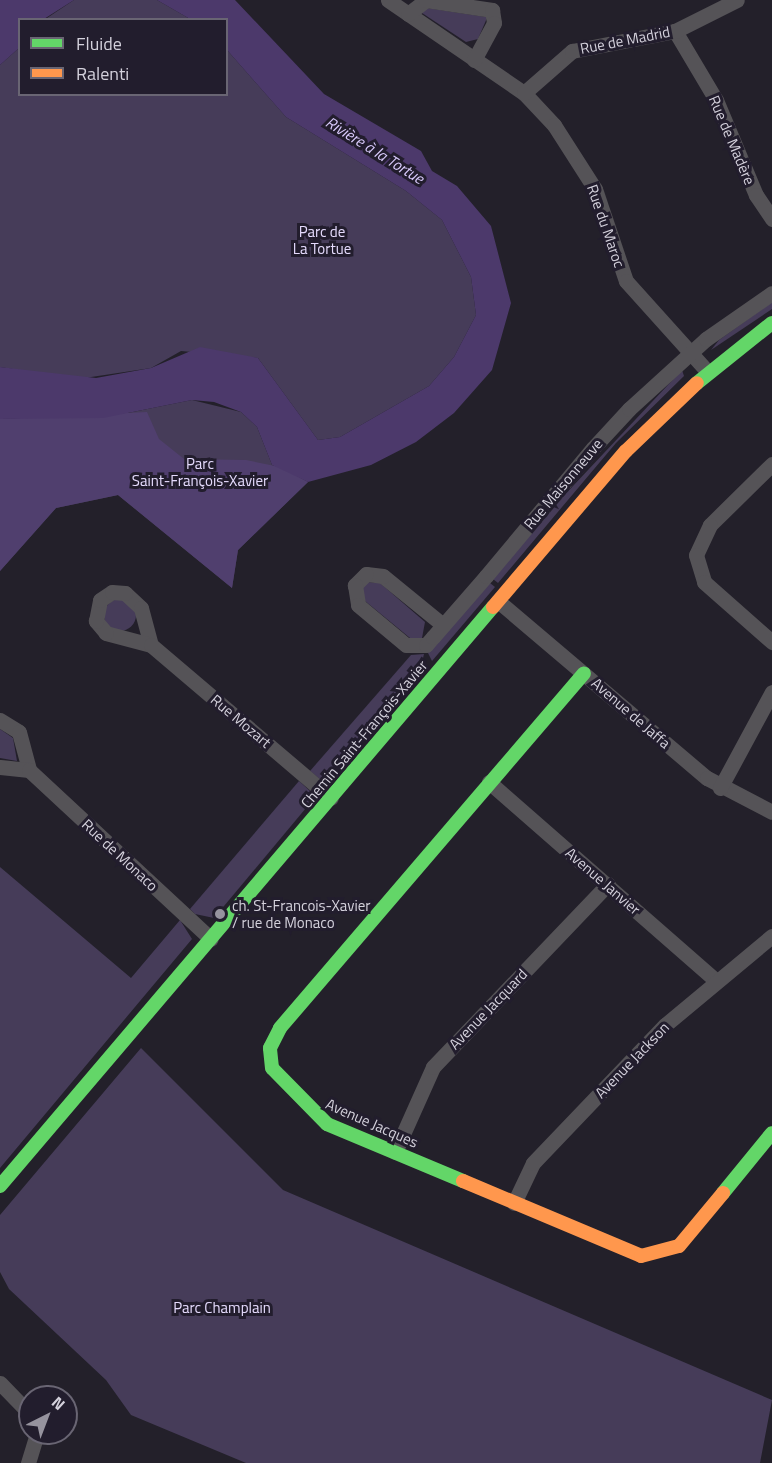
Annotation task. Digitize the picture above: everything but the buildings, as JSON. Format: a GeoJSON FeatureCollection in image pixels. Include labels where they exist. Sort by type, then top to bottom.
{"type":"FeatureCollection","features":[{"type":"Feature","properties":{"kind":"street","name":"Rue du Maroc"},"geometry":{"type":"LineString","coordinates":[[388,0],[524,93],[564,137],[588,176],[630,286],[708,372]]}},
{"type":"Feature","properties":{"kind":"street"},"geometry":{"type":"LineString","coordinates":[[408,14],[426,0],[494,11],[494,24],[474,60]]}},
{"type":"Feature","properties":{"kind":"street","name":"Rue de Madrid"},"geometry":{"type":"LineString","coordinates":[[524,93],[572,51],[675,31],[737,0]]}},
{"type":"Feature","properties":{"kind":"street","name":"Rue de Madère"},"geometry":{"type":"LineString","coordinates":[[675,31],[716,100],[756,195],[772,219]]}},
{"type":"Feature","properties":{"kind":"street"},"geometry":{"type":"LineString","coordinates":[[691,352],[772,293]]}},
{"type":"Feature","properties":{"kind":"street","name":"Chemin Saint-François-Xavier"},"geometry":{"type":"LineString","coordinates":[[0,1186],[626,451],[708,372],[772,323]]}},
{"type":"Feature","properties":{"kind":"street","name":"Rue Maisonneuve"},"geometry":{"type":"LineString","coordinates":[[443,625],[383,576],[366,574],[355,585],[358,605],[409,646],[426,645],[618,421],[691,352]]}},
{"type":"Feature","properties":{"kind":"street"},"geometry":{"type":"LineString","coordinates":[[772,464],[717,516],[696,555],[704,582],[772,642]]}},
{"type":"Feature","properties":{"kind":"street","name":"Avenue de Jaffa"},"geometry":{"type":"LineString","coordinates":[[498,601],[720,788],[772,812]]}},
{"type":"Feature","properties":{"kind":"street","name":"Rue Mozart"},"geometry":{"type":"LineString","coordinates":[[151,645],[331,798]]}},
{"type":"Feature","properties":{"kind":"street","name":"Avenue Jacques"},"geometry":{"type":"LineString","coordinates":[[584,673],[271,1041],[276,1075],[315,1116],[636,1255],[664,1254],[684,1241],[772,1133]]}},
{"type":"Feature","properties":{"kind":"street"},"geometry":{"type":"LineString","coordinates":[[720,788],[772,692]]}},
{"type":"Feature","properties":{"kind":"street"},"geometry":{"type":"LineString","coordinates":[[0,720],[19,732],[28,770],[0,767]]}},
{"type":"Feature","properties":{"kind":"street","name":"Rue de Monaco"},"geometry":{"type":"LineString","coordinates":[[28,770],[211,939]]}},
{"type":"Feature","properties":{"kind":"street","name":"Avenue Janvier"},"geometry":{"type":"LineString","coordinates":[[489,782],[716,981]]}},
{"type":"Feature","properties":{"kind":"street","name":"Avenue Jacquard"},"geometry":{"type":"LineString","coordinates":[[395,1152],[433,1067],[608,884]]}},
{"type":"Feature","properties":{"kind":"street","name":"Avenue Jackson"},"geometry":{"type":"LineString","coordinates":[[514,1203],[533,1163],[665,1025],[772,936]]}},
{"type":"Feature","properties":{"kind":"street"},"geometry":{"type":"LineString","coordinates":[[0,1383],[18,1402]]}},
{"type":"Feature","properties":{"kind":"street"},"geometry":{"type":"LineString","coordinates":[[27,1463],[33,1445]]}},
{"type":"Feature","properties":{"kind":"green space"},"geometry":{"type":"Polygon","coordinates":[[[74,0],[157,0],[188,18],[47,18],[74,0]]]}},
{"type":"Feature","properties":{"kind":"green space"},"geometry":{"type":"Polygon","coordinates":[[[427,8],[487,18],[478,39],[466,42],[422,13],[427,8]]]}},
{"type":"Feature","properties":{"kind":"green space","name":"Parc de La Tortue"},"geometry":{"type":"Polygon","coordinates":[[[18,49],[18,96],[228,96],[228,51],[286,117],[406,191],[442,220],[471,277],[476,315],[454,357],[429,386],[340,437],[318,440],[258,358],[181,351],[151,368],[78,379],[0,367],[0,65],[18,49]]]}},
{"type":"Feature","properties":{"kind":"green space"},"geometry":{"type":"Polygon","coordinates":[[[772,302],[772,309],[711,350],[719,340],[772,302]]]}},
{"type":"Feature","properties":{"kind":"green space"},"geometry":{"type":"Polygon","coordinates":[[[682,370],[684,376],[616,443],[498,583],[493,579],[557,503],[682,370]]]}},
{"type":"Feature","properties":{"kind":"green space","name":"Parc Saint-François-Xavier"},"geometry":{"type":"Polygon","coordinates":[[[192,400],[241,412],[257,427],[272,465],[308,482],[238,550],[232,588],[118,495],[56,508],[0,571],[0,419],[103,418],[192,400]]]}},
{"type":"Feature","properties":{"kind":"green space","name":"Parc Saint-François-Xavier"},"geometry":{"type":"Polygon","coordinates":[[[147,412],[159,439],[184,459],[246,460],[280,467],[308,482],[238,550],[232,588],[118,495],[56,508],[0,571],[0,419],[147,412]]]}},
{"type":"Feature","properties":{"kind":"green space"},"geometry":{"type":"Polygon","coordinates":[[[367,582],[380,583],[425,622],[422,638],[410,638],[365,601],[362,587],[367,582]]]}},
{"type":"Feature","properties":{"kind":"green space"},"geometry":{"type":"Polygon","coordinates":[[[490,583],[495,587],[432,661],[428,653],[490,583]]]}},
{"type":"Feature","properties":{"kind":"green space"},"geometry":{"type":"Polygon","coordinates":[[[120,599],[131,604],[136,615],[131,626],[120,631],[109,626],[104,615],[109,604],[120,599]]]}},
{"type":"Feature","properties":{"kind":"green space"},"geometry":{"type":"Polygon","coordinates":[[[424,654],[419,675],[332,777],[321,780],[310,771],[411,655],[424,654]]]}},
{"type":"Feature","properties":{"kind":"green space"},"geometry":{"type":"Polygon","coordinates":[[[0,729],[13,738],[17,761],[0,758],[0,729]]]}},
{"type":"Feature","properties":{"kind":"green space"},"geometry":{"type":"Polygon","coordinates":[[[299,781],[310,791],[311,802],[214,918],[195,914],[190,909],[299,781]]]}},
{"type":"Feature","properties":{"kind":"green space"},"geometry":{"type":"Polygon","coordinates":[[[0,867],[131,978],[180,920],[192,939],[0,1168],[0,867]]]}},
{"type":"Feature","properties":{"kind":"green space","name":"Parc Champlain"},"geometry":{"type":"Polygon","coordinates":[[[141,1048],[283,1190],[772,1400],[760,1463],[246,1463],[131,1415],[106,1380],[9,1289],[0,1272],[0,1215],[141,1048]]]}},
{"type":"Feature","properties":{"kind":"water"},"geometry":{"type":"Polygon","coordinates":[[[0,0],[74,0],[46,18],[18,18],[18,49],[0,65],[0,0]]]}},
{"type":"Feature","properties":{"kind":"water","name":"Rivière à la Tortue"},"geometry":{"type":"Polygon","coordinates":[[[157,0],[235,0],[324,94],[421,151],[432,171],[457,186],[491,226],[511,303],[492,370],[454,413],[416,442],[371,465],[308,482],[272,465],[257,427],[241,412],[214,402],[192,400],[103,418],[0,419],[0,367],[96,378],[151,368],[200,347],[258,358],[318,440],[340,437],[429,386],[454,357],[476,315],[471,277],[442,220],[406,191],[286,117],[228,51],[228,18],[188,18],[157,0]]]}},
{"type":"Feature","properties":{"kind":"traffic: fast"},"geometry":{"type":"LineString","coordinates":[[697,383],[772,323]]}},
{"type":"Feature","properties":{"kind":"traffic: fast"},"geometry":{"type":"LineString","coordinates":[[0,1186],[493,607]]}},
{"type":"Feature","properties":{"kind":"traffic: fast"},"geometry":{"type":"LineString","coordinates":[[463,1181],[327,1124],[272,1068],[270,1048],[280,1028],[584,673]]}},
{"type":"Feature","properties":{"kind":"traffic: fast"},"geometry":{"type":"LineString","coordinates":[[723,1193],[772,1133]]}},
{"type":"Feature","properties":{"kind":"traffic: slow"},"geometry":{"type":"LineString","coordinates":[[493,607],[626,451],[697,383]]}},
{"type":"Feature","properties":{"kind":"traffic: slow"},"geometry":{"type":"LineString","coordinates":[[463,1181],[641,1256],[679,1246],[723,1193]]}},
{"type":"Feature","properties":{"kind":"place","name":"ch. St-Francois-Xavier / rue de Monaco"},"geometry":{"type":"Point","coordinates":[220,914]}}]}
